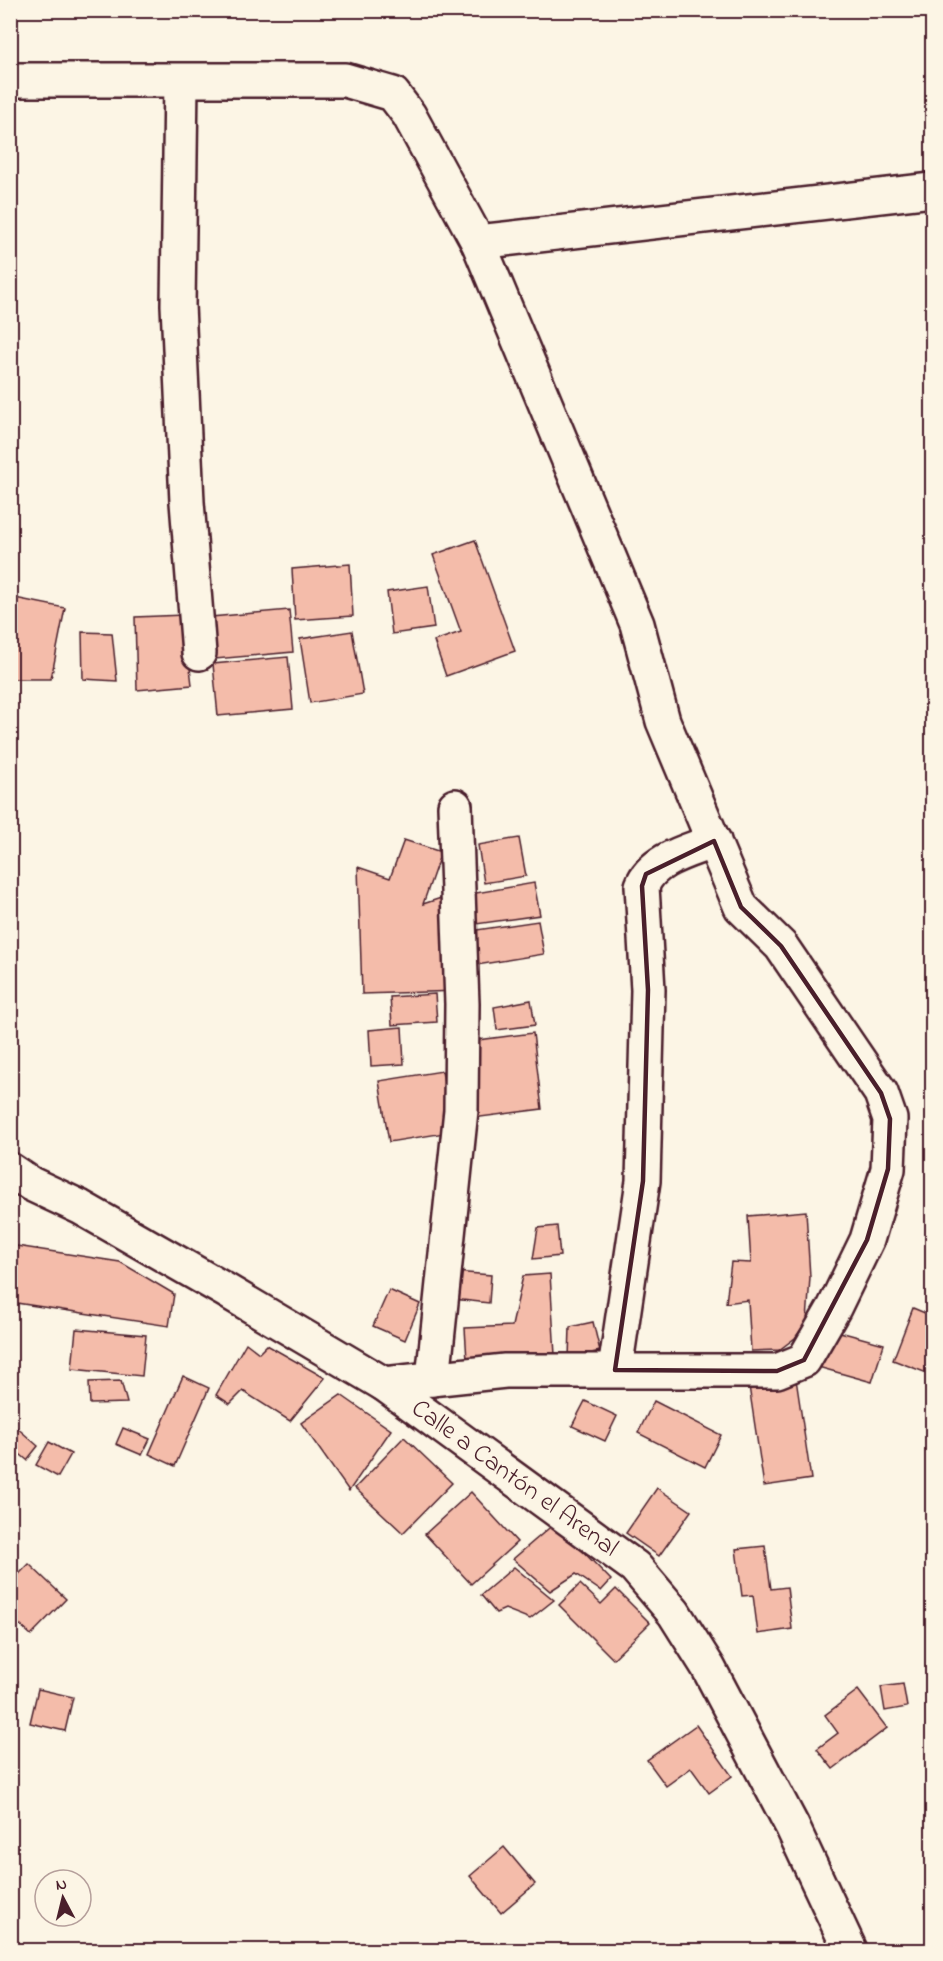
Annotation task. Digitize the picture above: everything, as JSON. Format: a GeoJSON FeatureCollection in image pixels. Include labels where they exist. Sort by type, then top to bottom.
{"type":"FeatureCollection","features":[{"type":"Feature","properties":{"kind":"street"},"geometry":{"type":"LineString","coordinates":[[10,80],[345,80],[393,94],[410,115],[478,242],[637,624],[663,721],[741,907],[781,946],[881,1093],[890,1119],[888,1169],[867,1240],[834,1308],[804,1360],[777,1371],[505,1371],[384,1384]]}},
{"type":"Feature","properties":{"kind":"street"},"geometry":{"type":"LineString","coordinates":[[181,81],[178,305],[187,502],[199,653]]}},
{"type":"Feature","properties":{"kind":"street"},"geometry":{"type":"LineString","coordinates":[[478,242],[933,190]]}},
{"type":"Feature","properties":{"kind":"street"},"geometry":{"type":"LineString","coordinates":[[434,1379],[460,1110],[462,993],[455,806]]}},
{"type":"Feature","properties":{"kind":"street"},"geometry":{"type":"LineString","coordinates":[[615,1370],[643,1181],[648,990],[642,886],[646,874],[663,862],[714,841]]}},
{"type":"Feature","properties":{"kind":"street","name":"Calle a Cantón el Arenal"},"geometry":{"type":"LineString","coordinates":[[17,1180],[80,1208],[384,1384],[635,1566],[674,1613],[708,1667],[792,1826],[850,1950]]}},
{"type":"Feature","properties":{"kind":"highlighted area"},"geometry":{"type":"Polygon","coordinates":[[[714,841],[741,907],[781,946],[881,1093],[890,1119],[888,1169],[867,1240],[804,1360],[777,1371],[615,1370],[643,1181],[648,990],[642,886],[646,874],[714,841]]]}},
{"type":"Feature","properties":{"kind":"building"},"geometry":{"type":"Polygon","coordinates":[[[475,540],[515,651],[446,676],[434,641],[461,632],[433,555],[475,540]]]}},
{"type":"Feature","properties":{"kind":"building"},"geometry":{"type":"Polygon","coordinates":[[[350,564],[353,616],[295,620],[292,569],[350,564]]]}},
{"type":"Feature","properties":{"kind":"building"},"geometry":{"type":"Polygon","coordinates":[[[428,586],[434,628],[392,634],[387,592],[428,586]]]}},
{"type":"Feature","properties":{"kind":"building"},"geometry":{"type":"Polygon","coordinates":[[[10,597],[65,608],[51,679],[10,679],[10,597]]]}},
{"type":"Feature","properties":{"kind":"building"},"geometry":{"type":"Polygon","coordinates":[[[289,610],[293,652],[215,659],[211,617],[289,610]]]}},
{"type":"Feature","properties":{"kind":"building"},"geometry":{"type":"Polygon","coordinates":[[[184,615],[192,685],[137,690],[135,617],[184,615]]]}},
{"type":"Feature","properties":{"kind":"building"},"geometry":{"type":"Polygon","coordinates":[[[352,631],[363,694],[310,703],[300,639],[352,631]]]}},
{"type":"Feature","properties":{"kind":"building"},"geometry":{"type":"Polygon","coordinates":[[[82,632],[112,633],[117,681],[83,679],[82,632]]]}},
{"type":"Feature","properties":{"kind":"building"},"geometry":{"type":"Polygon","coordinates":[[[288,657],[293,709],[218,716],[213,664],[288,657]]]}},
{"type":"Feature","properties":{"kind":"building"},"geometry":{"type":"Polygon","coordinates":[[[519,838],[526,876],[484,883],[478,845],[519,838]]]}},
{"type":"Feature","properties":{"kind":"building"},"geometry":{"type":"Polygon","coordinates":[[[404,840],[441,852],[423,904],[456,893],[459,991],[362,994],[358,867],[390,878],[404,840]]]}},
{"type":"Feature","properties":{"kind":"building"},"geometry":{"type":"Polygon","coordinates":[[[534,883],[540,915],[469,925],[464,895],[534,883]]]}},
{"type":"Feature","properties":{"kind":"building"},"geometry":{"type":"Polygon","coordinates":[[[538,921],[544,954],[471,966],[463,932],[538,921]]]}},
{"type":"Feature","properties":{"kind":"building"},"geometry":{"type":"Polygon","coordinates":[[[435,994],[437,1022],[392,1025],[390,997],[435,994]]]}},
{"type":"Feature","properties":{"kind":"building"},"geometry":{"type":"Polygon","coordinates":[[[531,1000],[535,1025],[497,1030],[494,1007],[531,1000]]]}},
{"type":"Feature","properties":{"kind":"building"},"geometry":{"type":"Polygon","coordinates":[[[402,1027],[404,1064],[371,1066],[369,1030],[402,1027]]]}},
{"type":"Feature","properties":{"kind":"building"},"geometry":{"type":"Polygon","coordinates":[[[533,1033],[542,1109],[473,1118],[463,1042],[533,1033]]]}},
{"type":"Feature","properties":{"kind":"building"},"geometry":{"type":"Polygon","coordinates":[[[442,1071],[451,1132],[389,1142],[379,1081],[442,1071]]]}},
{"type":"Feature","properties":{"kind":"building"},"geometry":{"type":"Polygon","coordinates":[[[806,1211],[810,1277],[807,1321],[795,1338],[779,1350],[751,1351],[748,1300],[726,1303],[731,1262],[751,1263],[748,1216],[806,1211]]]}},
{"type":"Feature","properties":{"kind":"building"},"geometry":{"type":"Polygon","coordinates":[[[557,1226],[560,1256],[533,1259],[538,1228],[557,1226]]]}},
{"type":"Feature","properties":{"kind":"building"},"geometry":{"type":"Polygon","coordinates":[[[10,1245],[120,1262],[174,1294],[169,1326],[10,1302],[10,1245]]]}},
{"type":"Feature","properties":{"kind":"building"},"geometry":{"type":"Polygon","coordinates":[[[455,1272],[491,1275],[489,1303],[453,1299],[455,1272]]]}},
{"type":"Feature","properties":{"kind":"building"},"geometry":{"type":"Polygon","coordinates":[[[550,1274],[555,1355],[467,1360],[465,1328],[512,1326],[523,1276],[550,1274]]]}},
{"type":"Feature","properties":{"kind":"building"},"geometry":{"type":"Polygon","coordinates":[[[389,1290],[420,1304],[405,1340],[373,1326],[389,1290]]]}},
{"type":"Feature","properties":{"kind":"building"},"geometry":{"type":"Polygon","coordinates":[[[913,1308],[932,1316],[932,1375],[893,1360],[913,1308]]]}},
{"type":"Feature","properties":{"kind":"building"},"geometry":{"type":"Polygon","coordinates":[[[593,1322],[600,1351],[569,1358],[570,1327],[593,1322]]]}},
{"type":"Feature","properties":{"kind":"building"},"geometry":{"type":"Polygon","coordinates":[[[76,1329],[146,1335],[142,1376],[72,1369],[76,1329]]]}},
{"type":"Feature","properties":{"kind":"building"},"geometry":{"type":"Polygon","coordinates":[[[829,1329],[884,1344],[872,1382],[818,1367],[829,1329]]]}},
{"type":"Feature","properties":{"kind":"building"},"geometry":{"type":"Polygon","coordinates":[[[246,1343],[259,1353],[267,1345],[325,1378],[290,1421],[243,1391],[230,1404],[216,1395],[246,1343]]]}},
{"type":"Feature","properties":{"kind":"building"},"geometry":{"type":"Polygon","coordinates":[[[183,1376],[209,1388],[175,1466],[149,1454],[183,1376]]]}},
{"type":"Feature","properties":{"kind":"building"},"geometry":{"type":"Polygon","coordinates":[[[796,1379],[811,1479],[764,1486],[749,1386],[796,1379]]]}},
{"type":"Feature","properties":{"kind":"building"},"geometry":{"type":"Polygon","coordinates":[[[121,1381],[127,1403],[90,1404],[89,1382],[121,1381]]]}},
{"type":"Feature","properties":{"kind":"building"},"geometry":{"type":"Polygon","coordinates":[[[341,1395],[391,1430],[349,1491],[301,1423],[341,1395]]]}},
{"type":"Feature","properties":{"kind":"building"},"geometry":{"type":"Polygon","coordinates":[[[585,1401],[617,1416],[605,1441],[572,1426],[585,1401]]]}},
{"type":"Feature","properties":{"kind":"building"},"geometry":{"type":"Polygon","coordinates":[[[654,1401],[721,1435],[705,1467],[638,1433],[654,1401]]]}},
{"type":"Feature","properties":{"kind":"building"},"geometry":{"type":"Polygon","coordinates":[[[15,1426],[38,1446],[27,1460],[10,1446],[10,1432],[15,1426]]]}},
{"type":"Feature","properties":{"kind":"building"},"geometry":{"type":"Polygon","coordinates":[[[123,1428],[150,1439],[142,1455],[116,1444],[123,1428]]]}},
{"type":"Feature","properties":{"kind":"building"},"geometry":{"type":"Polygon","coordinates":[[[404,1437],[452,1483],[403,1533],[355,1488],[404,1437]]]}},
{"type":"Feature","properties":{"kind":"building"},"geometry":{"type":"Polygon","coordinates":[[[49,1442],[71,1454],[58,1477],[36,1465],[49,1442]]]}},
{"type":"Feature","properties":{"kind":"building"},"geometry":{"type":"Polygon","coordinates":[[[657,1488],[691,1511],[659,1556],[626,1533],[657,1488]]]}},
{"type":"Feature","properties":{"kind":"building"},"geometry":{"type":"Polygon","coordinates":[[[471,1492],[517,1542],[471,1584],[425,1534],[471,1492]]]}},
{"type":"Feature","properties":{"kind":"building"},"geometry":{"type":"Polygon","coordinates":[[[555,1523],[611,1580],[601,1591],[576,1574],[550,1591],[513,1559],[555,1523]]]}},
{"type":"Feature","properties":{"kind":"building"},"geometry":{"type":"Polygon","coordinates":[[[765,1546],[771,1589],[787,1587],[792,1629],[758,1634],[753,1595],[742,1596],[736,1549],[765,1546]]]}},
{"type":"Feature","properties":{"kind":"building"},"geometry":{"type":"Polygon","coordinates":[[[29,1564],[66,1599],[31,1635],[10,1616],[10,1583],[29,1564]]]}},
{"type":"Feature","properties":{"kind":"building"},"geometry":{"type":"Polygon","coordinates":[[[514,1567],[554,1600],[530,1619],[505,1609],[496,1613],[481,1595],[514,1567]]]}},
{"type":"Feature","properties":{"kind":"building"},"geometry":{"type":"Polygon","coordinates":[[[580,1584],[601,1604],[616,1589],[650,1623],[613,1659],[559,1605],[580,1584]]]}},
{"type":"Feature","properties":{"kind":"building"},"geometry":{"type":"Polygon","coordinates":[[[903,1684],[907,1707],[885,1711],[881,1687],[903,1684]]]}},
{"type":"Feature","properties":{"kind":"building"},"geometry":{"type":"Polygon","coordinates":[[[38,1689],[73,1697],[65,1731],[30,1723],[38,1689]]]}},
{"type":"Feature","properties":{"kind":"building"},"geometry":{"type":"Polygon","coordinates":[[[858,1690],[887,1728],[833,1769],[817,1749],[838,1733],[825,1715],[858,1690]]]}},
{"type":"Feature","properties":{"kind":"building"},"geometry":{"type":"Polygon","coordinates":[[[696,1725],[732,1776],[709,1793],[691,1768],[666,1786],[647,1760],[696,1725]]]}},
{"type":"Feature","properties":{"kind":"building"},"geometry":{"type":"Polygon","coordinates":[[[504,1847],[535,1884],[501,1913],[470,1876],[504,1847]]]}}]}
